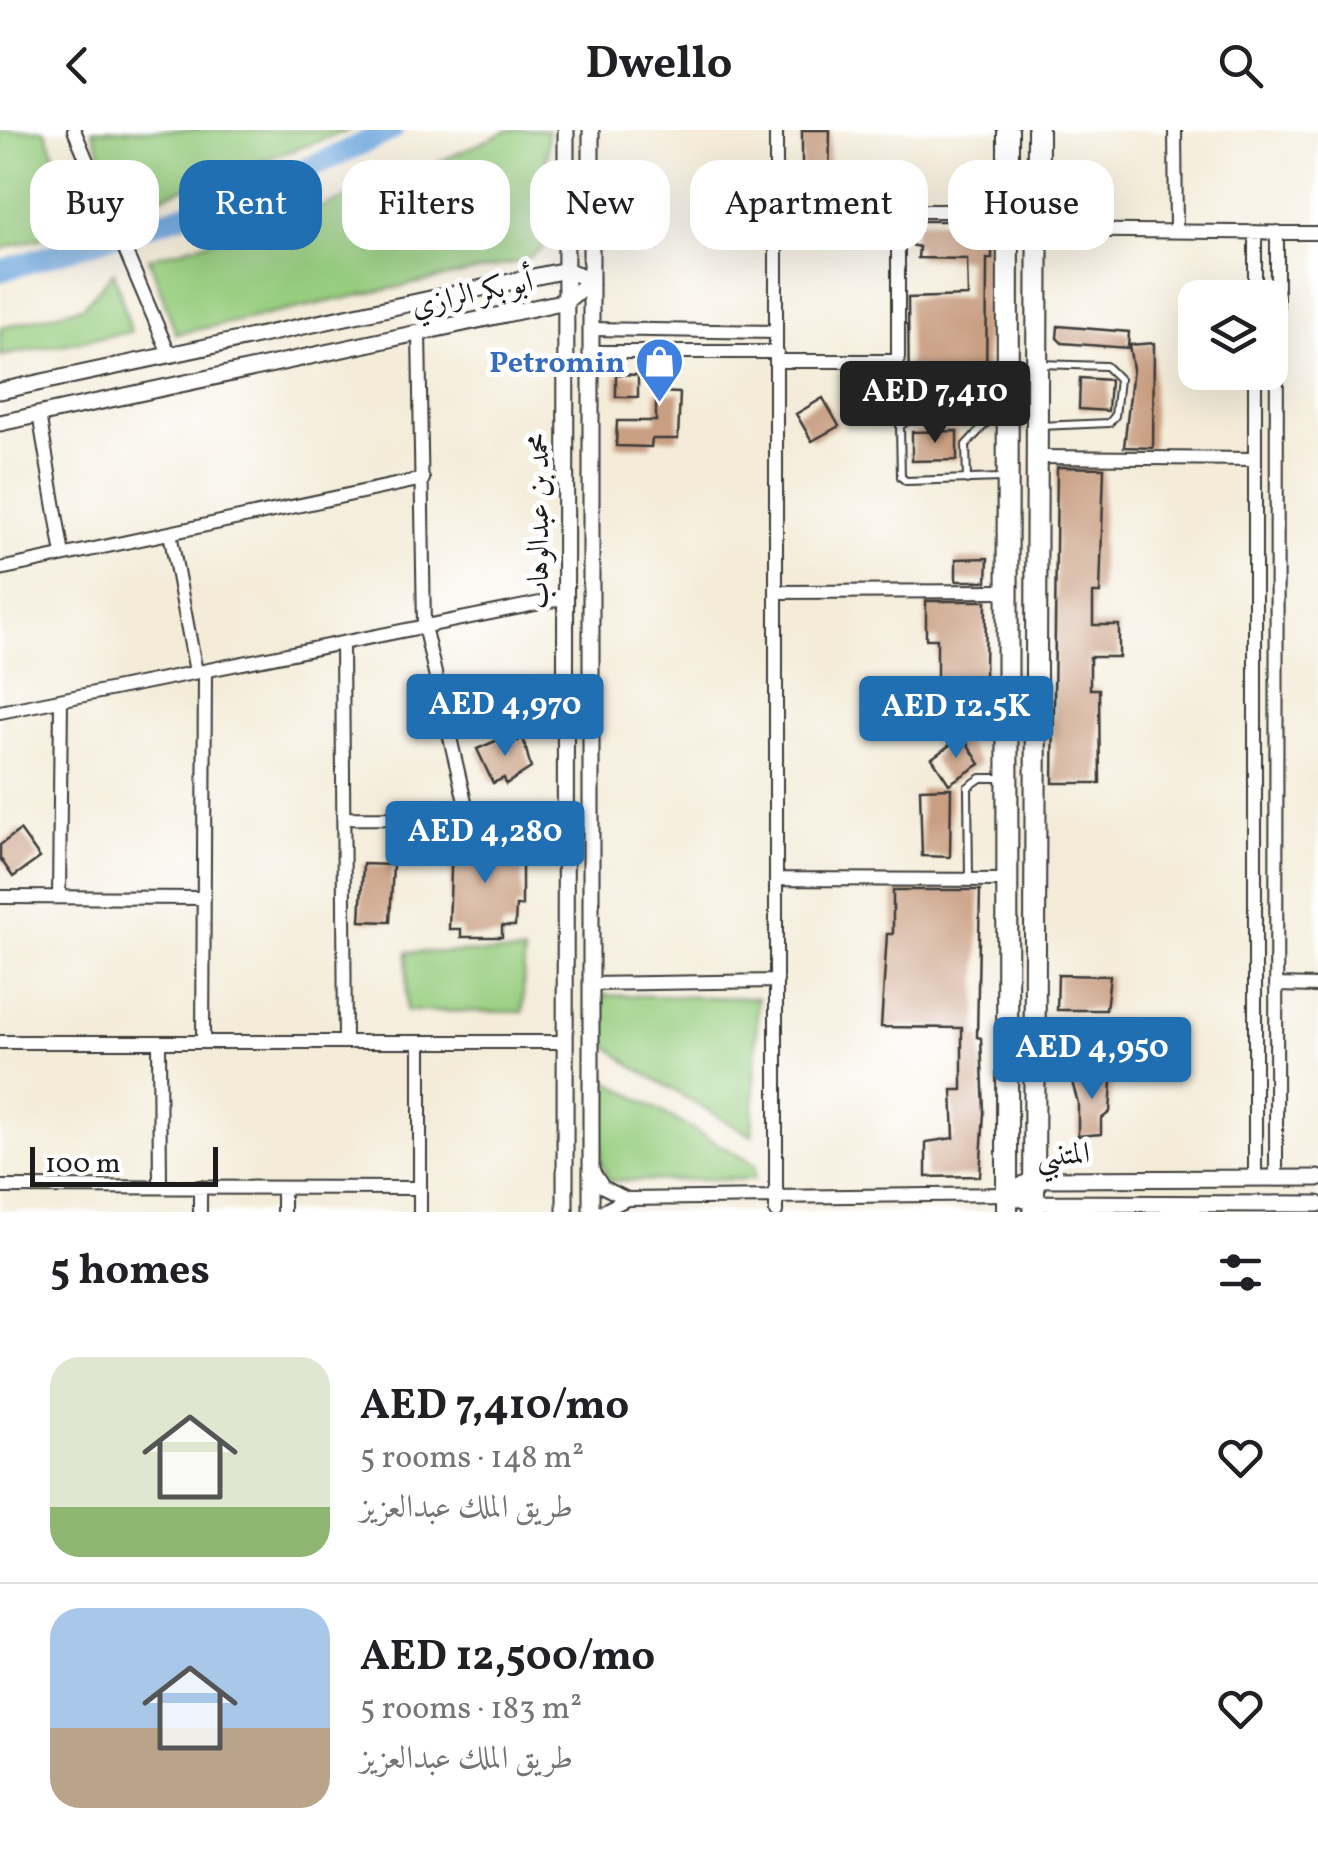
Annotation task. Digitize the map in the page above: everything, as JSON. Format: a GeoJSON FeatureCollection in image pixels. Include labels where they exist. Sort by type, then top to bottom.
{"type":"FeatureCollection","features":[{"type":"Feature","properties":{"kind":"highway"},"geometry":{"type":"LineString","coordinates":[[1008,130],[1008,160]]}},
{"type":"Feature","properties":{"kind":"highway"},"geometry":{"type":"LineString","coordinates":[[1038,130],[1038,160]]}},
{"type":"Feature","properties":{"kind":"highway"},"geometry":{"type":"LineString","coordinates":[[1007,250],[999,420],[1008,478],[1007,1203]]}},
{"type":"Feature","properties":{"kind":"highway"},"geometry":{"type":"LineString","coordinates":[[1034,1208],[1038,250]]}},
{"type":"Feature","properties":{"kind":"street"},"geometry":{"type":"LineString","coordinates":[[74,130],[170,356]]}},
{"type":"Feature","properties":{"kind":"street","name":"محمد بن عبدالوهاب"},"geometry":{"type":"LineString","coordinates":[[564,1212],[566,130]]}},
{"type":"Feature","properties":{"kind":"street","name":"محمد بن عبدالوهاب"},"geometry":{"type":"LineString","coordinates":[[591,130],[591,1212]]}},
{"type":"Feature","properties":{"kind":"street"},"geometry":{"type":"LineString","coordinates":[[776,130],[776,160]]}},
{"type":"Feature","properties":{"kind":"street"},"geometry":{"type":"LineString","coordinates":[[1176,130],[1176,231]]}},
{"type":"Feature","properties":{"kind":"street"},"geometry":{"type":"LineString","coordinates":[[1114,231],[1318,232]]}},
{"type":"Feature","properties":{"kind":"street"},"geometry":{"type":"LineString","coordinates":[[1255,232],[1255,280]]}},
{"type":"Feature","properties":{"kind":"street"},"geometry":{"type":"LineString","coordinates":[[1276,232],[1276,1178]]}},
{"type":"Feature","properties":{"kind":"street"},"geometry":{"type":"LineString","coordinates":[[776,250],[776,1204]]}},
{"type":"Feature","properties":{"kind":"street"},"geometry":{"type":"LineString","coordinates":[[591,352],[898,362],[898,250]]}},
{"type":"Feature","properties":{"kind":"street","name":"أبو بكر الرازي"},"geometry":{"type":"LineString","coordinates":[[0,391],[566,270],[591,280],[566,301],[0,423]]}},
{"type":"Feature","properties":{"kind":"street"},"geometry":{"type":"LineString","coordinates":[[591,329],[776,332]]}},
{"type":"Feature","properties":{"kind":"street"},"geometry":{"type":"LineString","coordinates":[[419,332],[424,626],[469,818]]}},
{"type":"Feature","properties":{"kind":"street"},"geometry":{"type":"LineString","coordinates":[[1255,390],[1255,1178]]}},
{"type":"Feature","properties":{"kind":"street"},"geometry":{"type":"LineString","coordinates":[[39,414],[64,556]]}},
{"type":"Feature","properties":{"kind":"street"},"geometry":{"type":"LineString","coordinates":[[1038,457],[1255,459]]}},
{"type":"Feature","properties":{"kind":"street"},"geometry":{"type":"LineString","coordinates":[[0,569],[423,478]]}},
{"type":"Feature","properties":{"kind":"street"},"geometry":{"type":"LineString","coordinates":[[170,532],[200,672],[202,1042]]}},
{"type":"Feature","properties":{"kind":"street"},"geometry":{"type":"LineString","coordinates":[[778,592],[1008,590]]}},
{"type":"Feature","properties":{"kind":"street"},"geometry":{"type":"LineString","coordinates":[[0,712],[566,598]]}},
{"type":"Feature","properties":{"kind":"street"},"geometry":{"type":"LineString","coordinates":[[342,643],[345,1042]]}},
{"type":"Feature","properties":{"kind":"street"},"geometry":{"type":"LineString","coordinates":[[59,897],[61,700]]}},
{"type":"Feature","properties":{"kind":"street"},"geometry":{"type":"LineString","coordinates":[[344,818],[565,819]]}},
{"type":"Feature","properties":{"kind":"street"},"geometry":{"type":"LineString","coordinates":[[777,878],[1006,880]]}},
{"type":"Feature","properties":{"kind":"street"},"geometry":{"type":"LineString","coordinates":[[0,897],[204,898]]}},
{"type":"Feature","properties":{"kind":"street"},"geometry":{"type":"LineString","coordinates":[[591,984],[777,980]]}},
{"type":"Feature","properties":{"kind":"street"},"geometry":{"type":"LineString","coordinates":[[1276,985],[1318,986]]}},
{"type":"Feature","properties":{"kind":"street"},"geometry":{"type":"LineString","coordinates":[[0,1042],[565,1042]]}},
{"type":"Feature","properties":{"kind":"street"},"geometry":{"type":"LineString","coordinates":[[159,1042],[160,1187]]}},
{"type":"Feature","properties":{"kind":"street"},"geometry":{"type":"LineString","coordinates":[[420,1042],[420,1212]]}},
{"type":"Feature","properties":{"kind":"street"},"geometry":{"type":"LineString","coordinates":[[591,1168],[602,1187],[627,1199],[776,1204],[1007,1203]]}},
{"type":"Feature","properties":{"kind":"street","name":"المتنبي"},"geometry":{"type":"LineString","coordinates":[[1007,1203],[1033,1180],[1318,1178]]}},
{"type":"Feature","properties":{"kind":"street"},"geometry":{"type":"LineString","coordinates":[[0,1186],[420,1188]]}},
{"type":"Feature","properties":{"kind":"street"},"geometry":{"type":"LineString","coordinates":[[200,1187],[200,1212]]}},
{"type":"Feature","properties":{"kind":"street"},"geometry":{"type":"LineString","coordinates":[[283,1188],[283,1212]]}},
{"type":"Feature","properties":{"kind":"street"},"geometry":{"type":"LineString","coordinates":[[601,1212],[627,1199]]}},
{"type":"Feature","properties":{"kind":"street","name":"المتنبي"},"geometry":{"type":"LineString","coordinates":[[1007,1203],[1034,1208],[1276,1208],[1318,1204]]}},
{"type":"Feature","properties":{"kind":"lane"},"geometry":{"type":"LineString","coordinates":[[1038,364],[1106,366],[1119,379],[1116,416],[1109,423],[1038,426]]}},
{"type":"Feature","properties":{"kind":"lane"},"geometry":{"type":"LineString","coordinates":[[999,420],[910,419],[900,426],[901,477],[906,481],[1008,478]]}},
{"type":"Feature","properties":{"kind":"lane"},"geometry":{"type":"LineString","coordinates":[[967,480],[966,446],[999,420]]}},
{"type":"Feature","properties":{"kind":"lane"},"geometry":{"type":"LineString","coordinates":[[970,880],[968,787],[981,778],[1006,778]]}},
{"type":"Feature","properties":{"kind":"green space"},"geometry":{"type":"Polygon","coordinates":[[[0,130],[45,130],[57,160],[30,160],[30,241],[0,249],[0,130]]]}},
{"type":"Feature","properties":{"kind":"green space"},"geometry":{"type":"Polygon","coordinates":[[[92,130],[350,130],[265,160],[179,160],[179,190],[159,197],[159,160],[104,160],[92,130]]]}},
{"type":"Feature","properties":{"kind":"green space"},"geometry":{"type":"Polygon","coordinates":[[[508,130],[548,130],[547,160],[530,160],[530,250],[541,250],[522,261],[176,334],[149,258],[179,250],[322,250],[322,206],[342,199],[342,250],[510,250],[510,160],[442,160],[508,130]]]}},
{"type":"Feature","properties":{"kind":"green space"},"geometry":{"type":"Polygon","coordinates":[[[114,272],[131,332],[0,356],[0,328],[82,307],[114,272]]]}},
{"type":"Feature","properties":{"kind":"green space"},"geometry":{"type":"Polygon","coordinates":[[[407,952],[524,953],[523,1012],[406,1011],[407,952]]]}},
{"type":"Feature","properties":{"kind":"green space"},"geometry":{"type":"Polygon","coordinates":[[[602,995],[758,998],[752,1136],[632,1066],[602,1041],[602,995]]]}},
{"type":"Feature","properties":{"kind":"green space"},"geometry":{"type":"Polygon","coordinates":[[[602,1078],[755,1165],[754,1179],[609,1181],[601,1162],[602,1078]]]}},
{"type":"Feature","properties":{"kind":"building"},"geometry":{"type":"Polygon","coordinates":[[[802,130],[830,130],[829,160],[802,160],[802,130]]]}},
{"type":"Feature","properties":{"kind":"building"},"geometry":{"type":"Polygon","coordinates":[[[928,221],[948,221],[948,250],[992,250],[992,259],[987,259],[986,402],[909,403],[908,298],[968,296],[967,259],[918,258],[919,250],[928,250],[928,221]]]}},
{"type":"Feature","properties":{"kind":"building"},"geometry":{"type":"Polygon","coordinates":[[[1058,326],[1129,332],[1128,348],[1062,343],[1057,338],[1058,326]]]}},
{"type":"Feature","properties":{"kind":"building"},"geometry":{"type":"Polygon","coordinates":[[[1154,343],[1153,448],[1124,447],[1133,369],[1129,345],[1154,343]]]}},
{"type":"Feature","properties":{"kind":"building"},"geometry":{"type":"Polygon","coordinates":[[[616,374],[638,375],[638,397],[616,397],[616,374]]]}},
{"type":"Feature","properties":{"kind":"building"},"geometry":{"type":"Polygon","coordinates":[[[1080,378],[1110,380],[1108,411],[1079,409],[1080,378]]]}},
{"type":"Feature","properties":{"kind":"building"},"geometry":{"type":"Polygon","coordinates":[[[656,392],[680,393],[678,439],[652,439],[651,447],[616,446],[617,421],[656,421],[656,392]]]}},
{"type":"Feature","properties":{"kind":"building"},"geometry":{"type":"Polygon","coordinates":[[[823,398],[839,426],[812,441],[796,414],[823,398]]]}},
{"type":"Feature","properties":{"kind":"building"},"geometry":{"type":"Polygon","coordinates":[[[957,431],[957,460],[912,461],[912,432],[957,431]]]}},
{"type":"Feature","properties":{"kind":"building"},"geometry":{"type":"Polygon","coordinates":[[[1057,467],[1104,468],[1100,593],[1093,593],[1093,625],[1119,625],[1119,657],[1090,657],[1090,689],[1099,689],[1100,783],[1053,783],[1057,467]]]}},
{"type":"Feature","properties":{"kind":"building"},"geometry":{"type":"Polygon","coordinates":[[[988,558],[987,581],[956,581],[956,559],[988,558]]]}},
{"type":"Feature","properties":{"kind":"building"},"geometry":{"type":"Polygon","coordinates":[[[926,601],[986,601],[985,677],[937,678],[937,639],[926,639],[926,601]]]}},
{"type":"Feature","properties":{"kind":"building"},"geometry":{"type":"Polygon","coordinates":[[[514,733],[518,741],[523,738],[531,768],[506,784],[504,778],[493,783],[477,749],[514,733]]]}},
{"type":"Feature","properties":{"kind":"building"},"geometry":{"type":"Polygon","coordinates":[[[965,740],[980,764],[949,784],[932,758],[954,742],[965,740]]]}},
{"type":"Feature","properties":{"kind":"building"},"geometry":{"type":"Polygon","coordinates":[[[951,788],[950,857],[922,856],[920,789],[951,788]]]}},
{"type":"Feature","properties":{"kind":"building"},"geometry":{"type":"Polygon","coordinates":[[[20,830],[40,858],[13,877],[0,858],[0,845],[20,830]]]}},
{"type":"Feature","properties":{"kind":"building"},"geometry":{"type":"Polygon","coordinates":[[[452,839],[522,839],[522,906],[516,906],[515,926],[502,926],[502,937],[461,937],[461,929],[449,929],[452,839]]]}},
{"type":"Feature","properties":{"kind":"building"},"geometry":{"type":"Polygon","coordinates":[[[363,864],[393,865],[390,922],[360,921],[363,864]]]}},
{"type":"Feature","properties":{"kind":"building"},"geometry":{"type":"Polygon","coordinates":[[[893,890],[980,890],[977,1037],[981,1038],[984,1112],[980,1176],[926,1177],[926,1142],[954,1138],[952,1090],[962,1090],[962,1028],[881,1027],[887,934],[893,934],[893,890]]]}},
{"type":"Feature","properties":{"kind":"building"},"geometry":{"type":"Polygon","coordinates":[[[1058,975],[1110,976],[1106,1010],[1057,1010],[1058,975]]]}},
{"type":"Feature","properties":{"kind":"building"},"geometry":{"type":"Polygon","coordinates":[[[1070,1075],[1108,1077],[1112,1082],[1110,1112],[1101,1119],[1101,1134],[1078,1136],[1078,1103],[1070,1075]]]}},
{"type":"Feature","properties":{"kind":"waterway"},"geometry":{"type":"LineString","coordinates":[[0,271],[259,191],[392,130]]}},
{"type":"Feature","properties":{"kind":"place","name":"Petromin"},"geometry":{"type":"Point","coordinates":[660,404]}}]}
